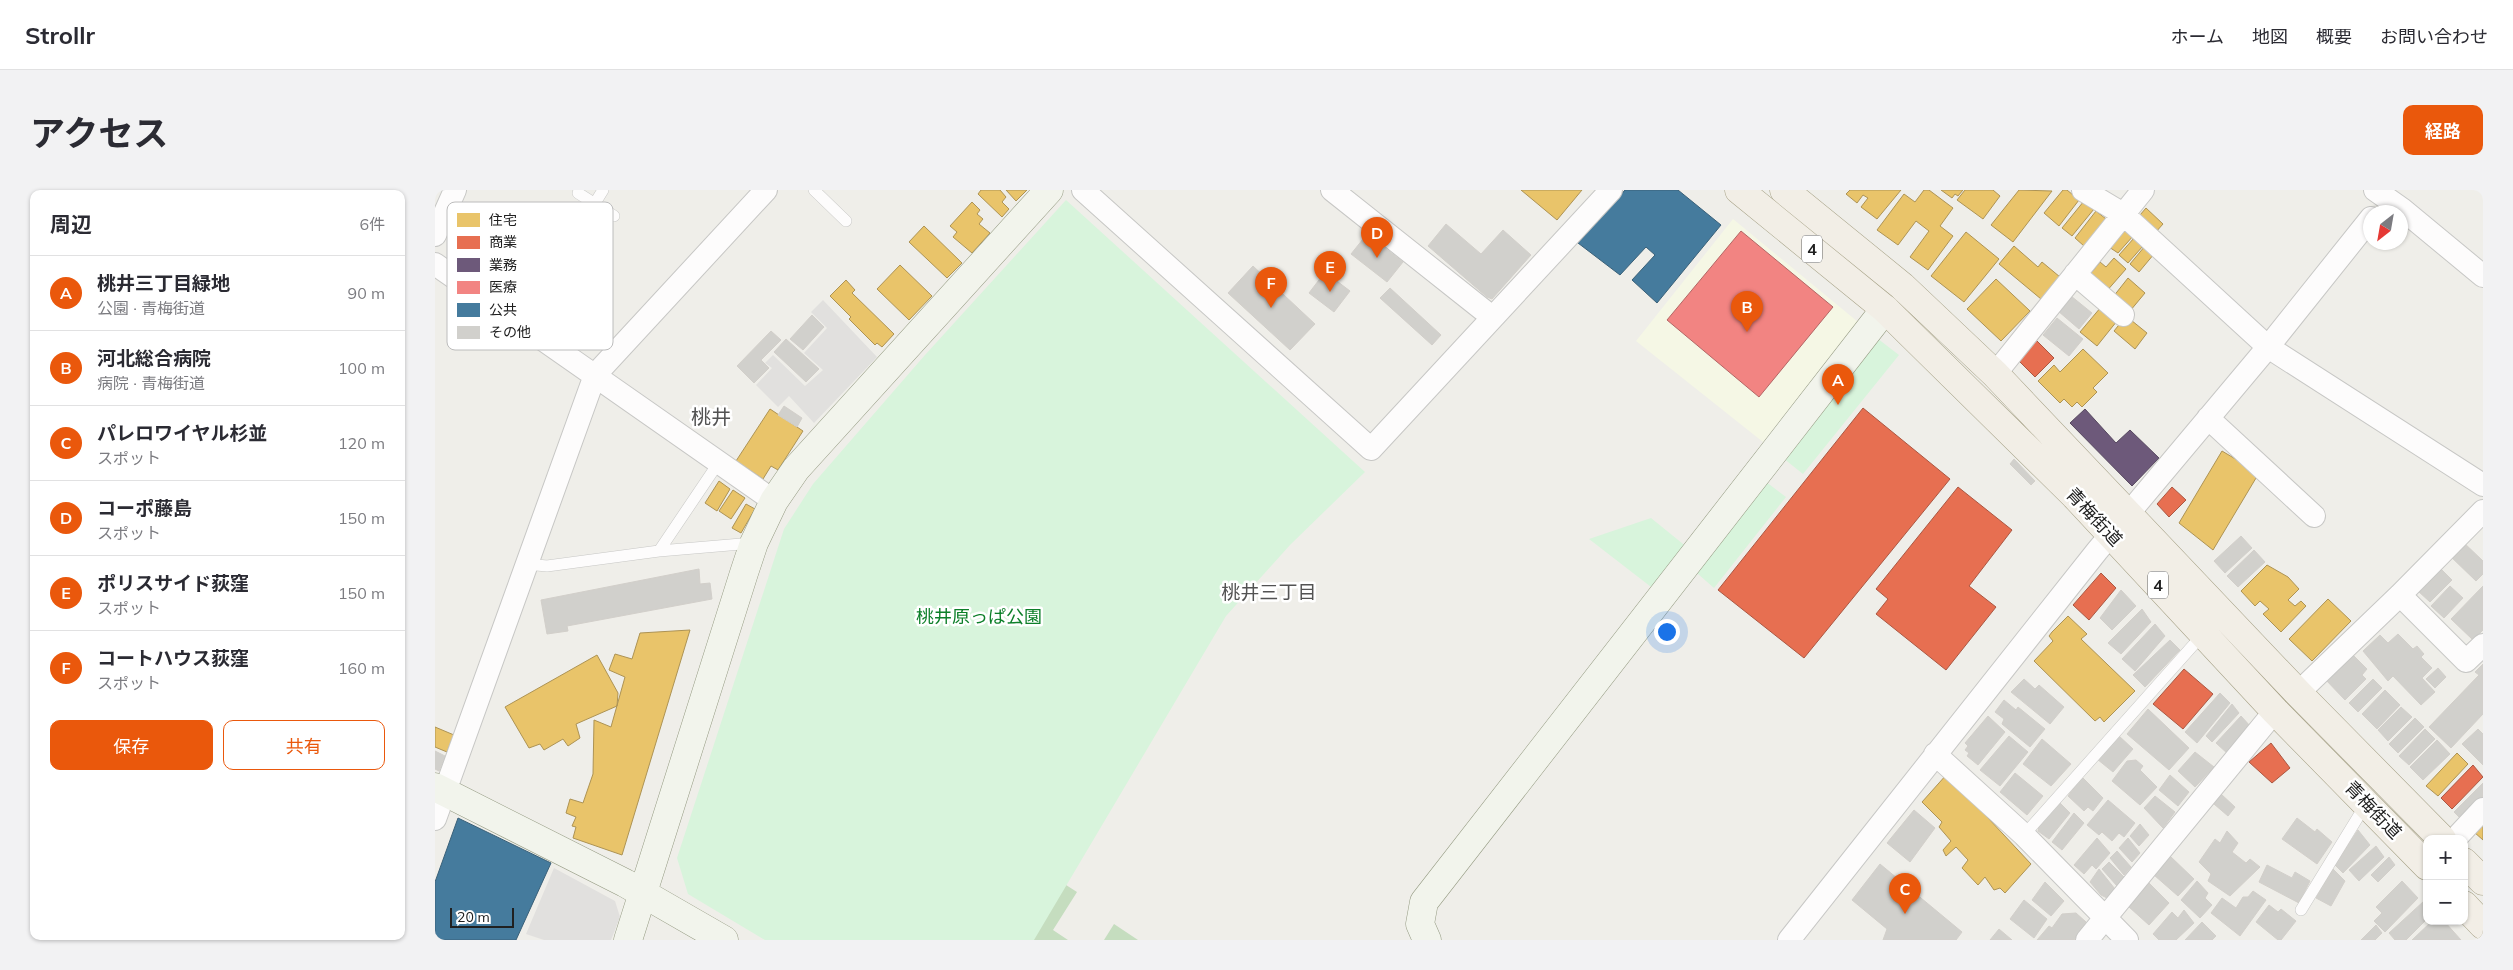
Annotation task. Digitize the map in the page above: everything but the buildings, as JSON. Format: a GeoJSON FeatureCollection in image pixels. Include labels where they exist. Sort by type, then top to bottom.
{"type":"FeatureCollection","features":[{"type":"Feature","properties":{"kind":"main road","name":"青梅街道"},"geometry":{"type":"LineString","coordinates":[[1739,190],[1885,309],[2075,496],[2119,525],[2298,693],[2438,835]]}},
{"type":"Feature","properties":{"kind":"main road","name":"青梅街道"},"geometry":{"type":"LineString","coordinates":[[1784,190],[1902,286],[1995,374],[2119,525],[2204,633],[2275,711],[2423,862]]}},
{"type":"Feature","properties":{"kind":"main road"},"geometry":{"type":"LineString","coordinates":[[2468,866],[2483,881]]}},
{"type":"Feature","properties":{"kind":"main road"},"geometry":{"type":"LineString","coordinates":[[2468,909],[2483,925]]}},
{"type":"Feature","properties":{"kind":"street"},"geometry":{"type":"LineString","coordinates":[[450,202],[455,190]]}},
{"type":"Feature","properties":{"kind":"street"},"geometry":{"type":"LineString","coordinates":[[435,819],[440,790],[527,564],[595,375],[766,190]]}},
{"type":"Feature","properties":{"kind":"street"},"geometry":{"type":"LineString","coordinates":[[628,940],[755,543],[774,501],[796,469],[832,428],[1049,190]]}},
{"type":"Feature","properties":{"kind":"street"},"geometry":{"type":"LineString","coordinates":[[1083,190],[1371,449],[1611,190]]}},
{"type":"Feature","properties":{"kind":"street"},"geometry":{"type":"LineString","coordinates":[[2083,190],[2123,214],[2268,346],[2483,485]]}},
{"type":"Feature","properties":{"kind":"street"},"geometry":{"type":"LineString","coordinates":[[1995,374],[2143,190]]}},
{"type":"Feature","properties":{"kind":"street"},"geometry":{"type":"LineString","coordinates":[[1335,191],[1492,317]]}},
{"type":"Feature","properties":{"kind":"street"},"geometry":{"type":"LineString","coordinates":[[2382,198],[2483,276]]}},
{"type":"Feature","properties":{"kind":"street"},"geometry":{"type":"LineString","coordinates":[[435,235],[447,208]]}},
{"type":"Feature","properties":{"kind":"street"},"geometry":{"type":"LineString","coordinates":[[1789,940],[2119,525],[2268,346],[2363,228]]}},
{"type":"Feature","properties":{"kind":"street"},"geometry":{"type":"LineString","coordinates":[[435,264],[447,272]]}},
{"type":"Feature","properties":{"kind":"street"},"geometry":{"type":"LineString","coordinates":[[2075,274],[2123,315]]}},
{"type":"Feature","properties":{"kind":"street"},"geometry":{"type":"LineString","coordinates":[[1427,940],[1420,924],[1423,902],[1885,309]]}},
{"type":"Feature","properties":{"kind":"street"},"geometry":{"type":"LineString","coordinates":[[559,350],[774,501]]}},
{"type":"Feature","properties":{"kind":"street"},"geometry":{"type":"LineString","coordinates":[[2208,418],[2314,516]]}},
{"type":"Feature","properties":{"kind":"street"},"geometry":{"type":"LineString","coordinates":[[2298,693],[2400,595],[2483,511]]}},
{"type":"Feature","properties":{"kind":"street"},"geometry":{"type":"LineString","coordinates":[[2400,595],[2466,661],[2483,644]]}},
{"type":"Feature","properties":{"kind":"street"},"geometry":{"type":"LineString","coordinates":[[2087,940],[2275,711]]}},
{"type":"Feature","properties":{"kind":"street"},"geometry":{"type":"LineString","coordinates":[[1935,754],[2024,835],[2127,940]]}},
{"type":"Feature","properties":{"kind":"street"},"geometry":{"type":"LineString","coordinates":[[440,790],[643,893],[724,940]]}},
{"type":"Feature","properties":{"kind":"street"},"geometry":{"type":"LineString","coordinates":[[2459,835],[2483,810]]}},
{"type":"Feature","properties":{"kind":"lane"},"geometry":{"type":"LineString","coordinates":[[596,202],[603,190]]}},
{"type":"Feature","properties":{"kind":"lane"},"geometry":{"type":"LineString","coordinates":[[814,190],[846,221]]}},
{"type":"Feature","properties":{"kind":"lane"},"geometry":{"type":"LineString","coordinates":[[578,193],[593,202]]}},
{"type":"Feature","properties":{"kind":"lane"},"geometry":{"type":"LineString","coordinates":[[659,551],[719,462]]}},
{"type":"Feature","properties":{"kind":"lane"},"geometry":{"type":"LineString","coordinates":[[527,564],[547,566],[659,551],[755,543]]}},
{"type":"Feature","properties":{"kind":"lane"},"geometry":{"type":"LineString","coordinates":[[2024,835],[2204,633]]}},
{"type":"Feature","properties":{"kind":"lane"},"geometry":{"type":"LineString","coordinates":[[2301,910],[2366,804]]}},
{"type":"Feature","properties":{"kind":"shaded area"},"geometry":{"type":"Polygon","coordinates":[[[1733,219],[1858,322],[1763,442],[1636,341],[1733,219]]]}},
{"type":"Feature","properties":{"kind":"shaded area"},"geometry":{"type":"Polygon","coordinates":[[[823,300],[877,357],[814,423],[789,396],[778,407],[756,385],[772,368],[765,363],[773,355],[805,386],[823,370],[804,353],[827,328],[811,312],[823,300]]]}},
{"type":"Feature","properties":{"kind":"shaded area"},"geometry":{"type":"Polygon","coordinates":[[[554,868],[615,901],[620,917],[611,940],[544,940],[526,934],[554,868]]]}},
{"type":"Feature","properties":{"kind":"green space","name":"桃井原っぱ公園"},"geometry":{"type":"Polygon","coordinates":[[[1066,200],[1365,472],[1290,545],[1226,616],[1034,940],[765,940],[688,894],[677,858],[784,529],[813,484],[925,355],[1066,200]]]}},
{"type":"Feature","properties":{"kind":"green space"},"geometry":{"type":"Polygon","coordinates":[[[1873,335],[1899,355],[1803,474],[1778,454],[1873,335]]]}},
{"type":"Feature","properties":{"kind":"green space"},"geometry":{"type":"Polygon","coordinates":[[[1761,478],[1786,497],[1714,588],[1690,567],[1761,478]]]}},
{"type":"Feature","properties":{"kind":"green space"},"geometry":{"type":"Polygon","coordinates":[[[1651,518],[1688,548],[1655,590],[1589,539],[1651,518]]]}},
{"type":"Feature","properties":{"kind":"green space"},"geometry":{"type":"Polygon","coordinates":[[[1066,885],[1077,892],[1053,930],[1068,940],[1031,940],[1066,885]]]}},
{"type":"Feature","properties":{"kind":"green space"},"geometry":{"type":"Polygon","coordinates":[[[1114,924],[1138,940],[1104,940],[1114,924]]]}},
{"type":"Feature","properties":{"kind":"place","name":"コーポ藤島"},"geometry":{"type":"Point","coordinates":[1377,258]}},
{"type":"Feature","properties":{"kind":"place","name":"ポリスサイド荻窪"},"geometry":{"type":"Point","coordinates":[1330,292]}},
{"type":"Feature","properties":{"kind":"place","name":"コートハウス荻窪"},"geometry":{"type":"Point","coordinates":[1271,308]}},
{"type":"Feature","properties":{"kind":"place","name":"河北総合病院"},"geometry":{"type":"Point","coordinates":[1747,332]}},
{"type":"Feature","properties":{"kind":"place","name":"桃井三丁目緑地"},"geometry":{"type":"Point","coordinates":[1838,405]}},
{"type":"Feature","properties":{"kind":"place","name":"パレロワイヤル杉並"},"geometry":{"type":"Point","coordinates":[1905,914]}},
{"type":"Feature","properties":{"kind":"district","name":"桃井"},"geometry":{"type":"Point","coordinates":[711,417]}},
{"type":"Feature","properties":{"kind":"district","name":"桃井三丁目"},"geometry":{"type":"Point","coordinates":[1269,592]}}]}
